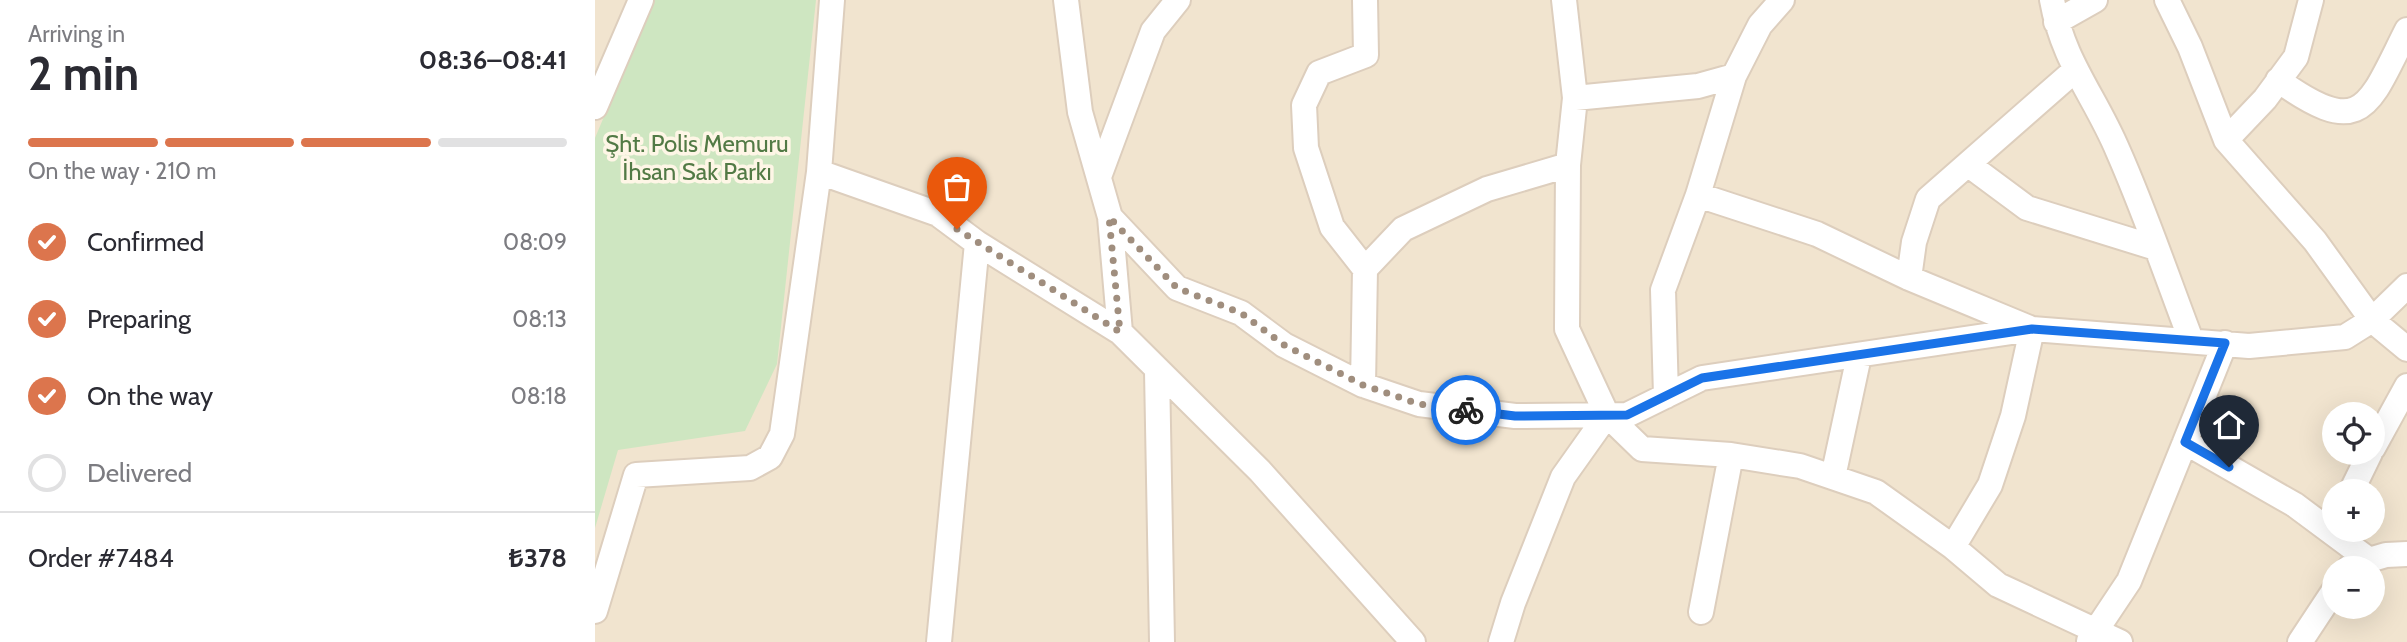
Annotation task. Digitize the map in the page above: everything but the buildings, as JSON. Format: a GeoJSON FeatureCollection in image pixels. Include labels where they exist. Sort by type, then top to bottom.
{"type":"FeatureCollection","features":[{"type":"Feature","properties":{"kind":"street"},"geometry":{"type":"LineString","coordinates":[[595,107],[641,0]]}},
{"type":"Feature","properties":{"kind":"street"},"geometry":{"type":"LineString","coordinates":[[595,611],[636,475],[750,468],[770,457],[782,434],[818,172],[832,0]]}},
{"type":"Feature","properties":{"kind":"street"},"geometry":{"type":"LineString","coordinates":[[1066,0],[1080,112],[1100,174],[1109,217],[1120,332]]}},
{"type":"Feature","properties":{"kind":"street"},"geometry":{"type":"LineString","coordinates":[[1100,174],[1153,31],[1178,0]]}},
{"type":"Feature","properties":{"kind":"street"},"geometry":{"type":"LineString","coordinates":[[1363,385],[1364,269],[1332,227],[1306,148],[1304,105],[1319,73],[1367,55],[1365,0]]}},
{"type":"Feature","properties":{"kind":"street"},"geometry":{"type":"LineString","coordinates":[[1564,0],[1575,98],[1568,166],[1567,329],[1607,415],[1642,449],[1731,455],[1800,466],[1876,492],[1953,547],[1998,585],[2093,636],[2120,642]]}},
{"type":"Feature","properties":{"kind":"street"},"geometry":{"type":"LineString","coordinates":[[1666,396],[1663,290],[1698,195],[1734,76],[1760,25],[1782,0]]}},
{"type":"Feature","properties":{"kind":"street"},"geometry":{"type":"LineString","coordinates":[[2095,0],[2054,11],[2074,71],[2118,149],[2191,340]]}},
{"type":"Feature","properties":{"kind":"street"},"geometry":{"type":"LineString","coordinates":[[2167,0],[2190,47],[2226,140],[2315,241],[2372,320],[2407,349]]}},
{"type":"Feature","properties":{"kind":"street"},"geometry":{"type":"LineString","coordinates":[[2226,140],[2296,57],[2311,0]]}},
{"type":"Feature","properties":{"kind":"street"},"geometry":{"type":"LineString","coordinates":[[2278,80],[2305,99],[2336,114],[2355,111],[2377,88],[2407,30]]}},
{"type":"Feature","properties":{"kind":"street"},"geometry":{"type":"LineString","coordinates":[[1909,278],[1914,242],[1928,199],[2074,71]]}},
{"type":"Feature","properties":{"kind":"street"},"geometry":{"type":"LineString","coordinates":[[1575,98],[1698,86],[1734,76]]}},
{"type":"Feature","properties":{"kind":"street"},"geometry":{"type":"LineString","coordinates":[[1969,165],[2027,208],[2156,248]]}},
{"type":"Feature","properties":{"kind":"street"},"geometry":{"type":"LineString","coordinates":[[1364,269],[1403,229],[1487,189],[1568,166]]}},
{"type":"Feature","properties":{"kind":"street"},"geometry":{"type":"LineString","coordinates":[[818,172],[938,214],[977,243],[1120,332],[1260,471],[1413,642]]}},
{"type":"Feature","properties":{"kind":"street"},"geometry":{"type":"LineString","coordinates":[[1698,195],[1818,234],[1909,278],[2032,329]]}},
{"type":"Feature","properties":{"kind":"street"},"geometry":{"type":"LineString","coordinates":[[1109,217],[1177,288],[1241,313],[1284,345],[1363,385],[1419,404],[1501,414],[1627,415],[1702,378],[2032,329],[2249,346],[2345,337],[2372,320],[2407,285]]}},
{"type":"Feature","properties":{"kind":"street"},"geometry":{"type":"LineString","coordinates":[[939,642],[977,243]]}},
{"type":"Feature","properties":{"kind":"street"},"geometry":{"type":"LineString","coordinates":[[1953,547],[1990,485],[2013,416],[2032,329]]}},
{"type":"Feature","properties":{"kind":"street"},"geometry":{"type":"LineString","coordinates":[[2093,636],[2129,581],[2225,343]]}},
{"type":"Feature","properties":{"kind":"street"},"geometry":{"type":"LineString","coordinates":[[1833,477],[1859,356]]}},
{"type":"Feature","properties":{"kind":"street"},"geometry":{"type":"LineString","coordinates":[[1157,371],[1162,642]]}},
{"type":"Feature","properties":{"kind":"street"},"geometry":{"type":"LineString","coordinates":[[2385,426],[2407,386]]}},
{"type":"Feature","properties":{"kind":"street"},"geometry":{"type":"LineString","coordinates":[[1501,642],[1513,603],[1563,477],[1607,415]]}},
{"type":"Feature","properties":{"kind":"street"},"geometry":{"type":"LineString","coordinates":[[2185,442],[2322,522]]}},
{"type":"Feature","properties":{"kind":"street"},"geometry":{"type":"LineString","coordinates":[[1701,612],[1731,455]]}},
{"type":"Feature","properties":{"kind":"street"},"geometry":{"type":"LineString","coordinates":[[2385,559],[2407,554]]}},
{"type":"Feature","properties":{"kind":"street"},"geometry":{"type":"LineString","coordinates":[[2300,642],[2322,609]]}},
{"type":"Feature","properties":{"kind":"shaded area"},"geometry":{"type":"Polygon","coordinates":[[[595,0],[2407,0],[2407,642],[595,642],[595,0]]]}},
{"type":"Feature","properties":{"kind":"green space","name":"Şht. Polis Memuru İhsan Sak Parkı"},"geometry":{"type":"Polygon","coordinates":[[[653,0],[816,0],[777,364],[745,431],[618,450],[595,528],[595,138],[653,0]]]}},
{"type":"Feature","properties":{"kind":"way so far"},"geometry":{"type":"LineString","coordinates":[[957,229],[1120,332],[1109,217],[1177,288],[1241,313],[1284,345],[1363,385],[1419,404],[1466,410]]}},
{"type":"Feature","properties":{"kind":"route"},"geometry":{"type":"LineString","coordinates":[[1466,410],[1515,416],[1627,415],[1702,378],[1760,372],[2032,329],[2145,336],[2225,343],[2185,442],[2229,467]]}}]}
